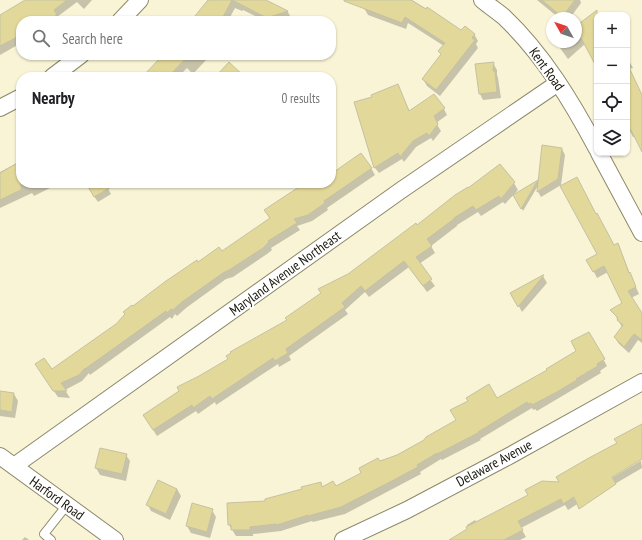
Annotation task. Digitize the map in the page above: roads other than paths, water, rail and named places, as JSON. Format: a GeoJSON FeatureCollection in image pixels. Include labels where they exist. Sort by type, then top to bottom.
{"type":"FeatureCollection","features":[{"type":"Feature","properties":{"kind":"street"},"geometry":{"type":"LineString","coordinates":[[125,16],[140,0]]}},
{"type":"Feature","properties":{"kind":"street","name":"Kent Road"},"geometry":{"type":"LineString","coordinates":[[482,0],[503,17],[533,48],[558,83],[594,144]]}},
{"type":"Feature","properties":{"kind":"street"},"geometry":{"type":"LineString","coordinates":[[59,72],[74,60]]}},
{"type":"Feature","properties":{"kind":"street","name":"Maryland Avenue Northeast"},"geometry":{"type":"LineString","coordinates":[[14,466],[400,190],[558,83]]}},
{"type":"Feature","properties":{"kind":"street"},"geometry":{"type":"LineString","coordinates":[[0,108],[16,100]]}},
{"type":"Feature","properties":{"kind":"street"},"geometry":{"type":"LineString","coordinates":[[601,156],[642,233]]}},
{"type":"Feature","properties":{"kind":"street","name":"Delaware Avenue"},"geometry":{"type":"LineString","coordinates":[[343,540],[407,510],[504,459],[642,382]]}},
{"type":"Feature","properties":{"kind":"street","name":"Harford Road"},"geometry":{"type":"LineString","coordinates":[[0,456],[115,540]]}},
{"type":"Feature","properties":{"kind":"lane"},"geometry":{"type":"LineString","coordinates":[[51,540],[44,534],[66,505]]}}]}
